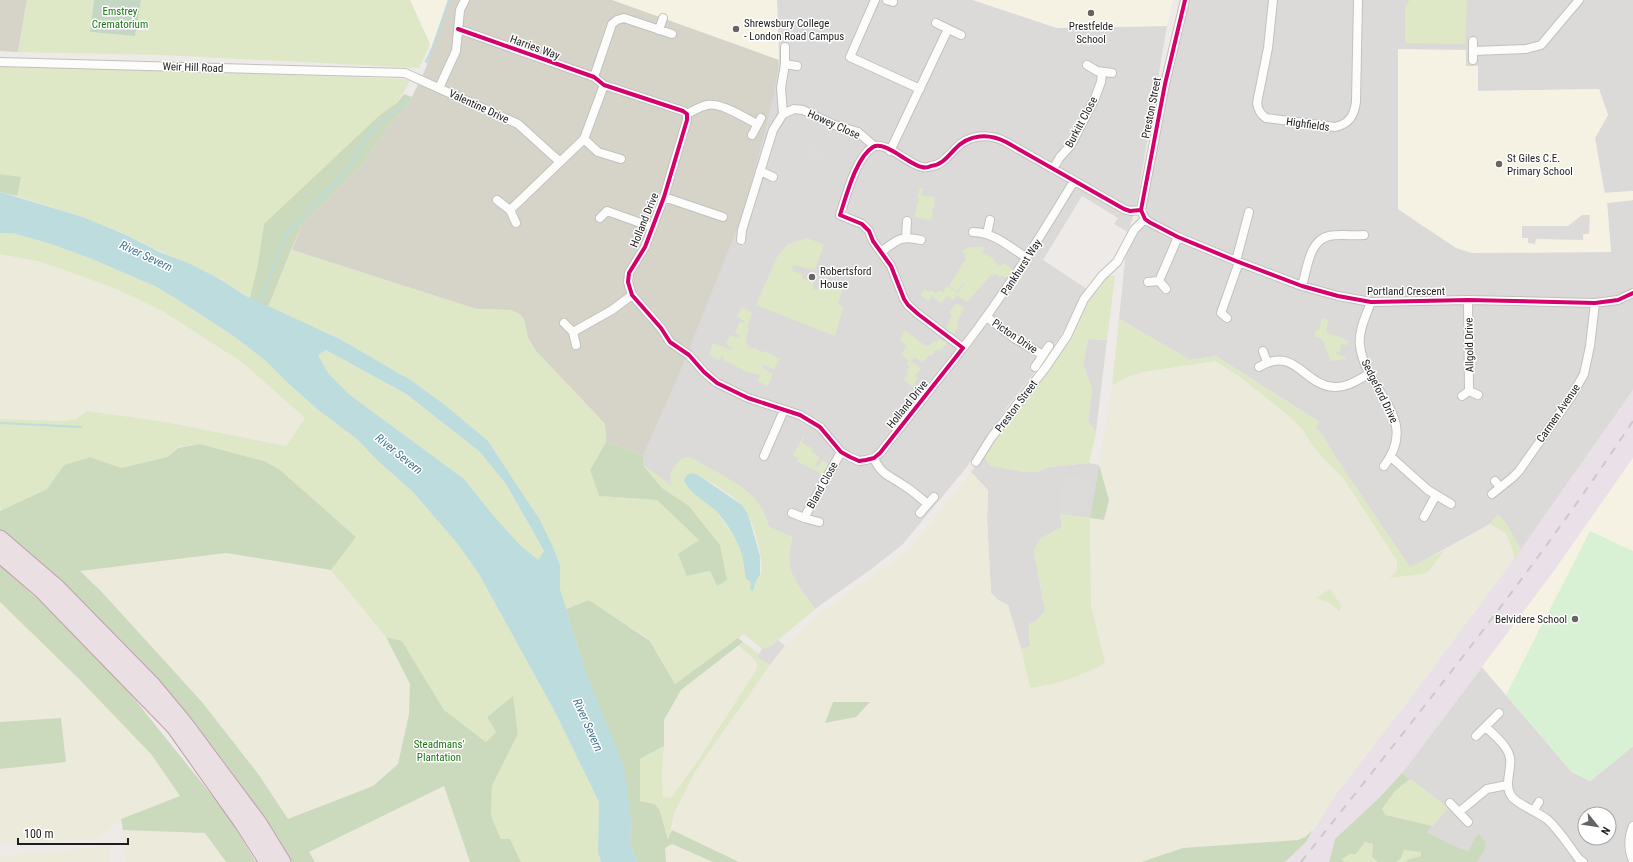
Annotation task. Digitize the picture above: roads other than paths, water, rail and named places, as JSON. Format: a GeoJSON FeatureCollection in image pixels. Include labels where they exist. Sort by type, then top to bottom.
{"type":"FeatureCollection","features":[{"type":"Feature","properties":{"kind":"highway"},"geometry":{"type":"LineString","coordinates":[[0,538],[58,588],[153,685],[183,720],[259,822],[283,862]]}},
{"type":"Feature","properties":{"kind":"highway"},"geometry":{"type":"LineString","coordinates":[[0,554],[41,590],[174,726],[242,823],[267,862]]}},
{"type":"Feature","properties":{"kind":"street"},"geometry":{"type":"LineString","coordinates":[[439,88],[456,51],[460,10],[465,0]]}},
{"type":"Feature","properties":{"kind":"street"},"geometry":{"type":"LineString","coordinates":[[875,0],[850,56],[920,89]]}},
{"type":"Feature","properties":{"kind":"street","name":"Preston Street"},"geometry":{"type":"LineString","coordinates":[[1141,210],[1165,84],[1184,0]]}},
{"type":"Feature","properties":{"kind":"street","name":"Highfields"},"geometry":{"type":"LineString","coordinates":[[1273,0],[1268,48],[1258,110],[1266,118],[1335,128],[1342,126],[1349,121],[1354,114],[1356,102],[1358,0]]}},
{"type":"Feature","properties":{"kind":"street"},"geometry":{"type":"LineString","coordinates":[[1473,51],[1526,49],[1540,45],[1579,0]]}},
{"type":"Feature","properties":{"kind":"street"},"geometry":{"type":"LineString","coordinates":[[594,77],[612,24],[617,20],[624,18],[672,34]]}},
{"type":"Feature","properties":{"kind":"street"},"geometry":{"type":"LineString","coordinates":[[659,30],[663,18]]}},
{"type":"Feature","properties":{"kind":"street"},"geometry":{"type":"LineString","coordinates":[[936,23],[961,35]]}},
{"type":"Feature","properties":{"kind":"street","name":"Harries Way"},"geometry":{"type":"LineString","coordinates":[[458,29],[594,77],[604,85]]}},
{"type":"Feature","properties":{"kind":"street"},"geometry":{"type":"LineString","coordinates":[[890,151],[948,29]]}},
{"type":"Feature","properties":{"kind":"street"},"geometry":{"type":"LineString","coordinates":[[1473,41],[1473,60]]}},
{"type":"Feature","properties":{"kind":"street"},"geometry":{"type":"LineString","coordinates":[[741,240],[742,230],[773,130],[783,114],[781,88],[786,64],[785,48]]}},
{"type":"Feature","properties":{"kind":"street","name":"Weir Hill Road"},"geometry":{"type":"LineString","coordinates":[[0,62],[387,73]]}},
{"type":"Feature","properties":{"kind":"street"},"geometry":{"type":"LineString","coordinates":[[786,64],[797,66]]}},
{"type":"Feature","properties":{"kind":"street"},"geometry":{"type":"LineString","coordinates":[[1087,65],[1102,72],[1112,73]]}},
{"type":"Feature","properties":{"kind":"street","name":"Burkitt Close"},"geometry":{"type":"LineString","coordinates":[[1053,169],[1060,157],[1071,145],[1101,82],[1102,72]]}},
{"type":"Feature","properties":{"kind":"street","name":"Valentine Drive"},"geometry":{"type":"LineString","coordinates":[[387,73],[405,73],[518,124],[560,162]]}},
{"type":"Feature","properties":{"kind":"street"},"geometry":{"type":"LineString","coordinates":[[510,210],[584,139],[604,85],[683,111],[687,114],[707,105],[723,107],[759,121],[752,135]]}},
{"type":"Feature","properties":{"kind":"street","name":"Howey Close"},"geometry":{"type":"LineString","coordinates":[[783,114],[794,109],[803,110],[834,125],[858,132],[874,146]]}},
{"type":"Feature","properties":{"kind":"street","name":"Holland Drive"},"geometry":{"type":"LineString","coordinates":[[632,295],[628,282],[629,273],[644,247],[664,197],[687,120],[687,114]]}},
{"type":"Feature","properties":{"kind":"street"},"geometry":{"type":"LineString","coordinates":[[963,348],[908,305],[904,299],[896,275],[866,227],[840,215],[858,164],[867,152],[874,146],[884,147],[922,167],[933,166],[941,163],[964,142],[970,139],[988,136],[1003,140],[1074,182],[1124,209],[1130,211],[1141,210],[1145,219]]}},
{"type":"Feature","properties":{"kind":"street"},"geometry":{"type":"LineString","coordinates":[[584,139],[598,152],[621,159]]}},
{"type":"Feature","properties":{"kind":"street"},"geometry":{"type":"LineString","coordinates":[[760,171],[773,177]]}},
{"type":"Feature","properties":{"kind":"street","name":"Pankhurst Way"},"geometry":{"type":"LineString","coordinates":[[963,348],[1027,258],[1074,182]]}},
{"type":"Feature","properties":{"kind":"street"},"geometry":{"type":"LineString","coordinates":[[664,197],[724,217]]}},
{"type":"Feature","properties":{"kind":"street"},"geometry":{"type":"LineString","coordinates":[[497,200],[510,210],[516,223]]}},
{"type":"Feature","properties":{"kind":"street"},"geometry":{"type":"LineString","coordinates":[[600,218],[607,211],[652,227]]}},
{"type":"Feature","properties":{"kind":"street"},"geometry":{"type":"LineString","coordinates":[[1221,314],[1238,261],[1243,221],[1250,212]]}},
{"type":"Feature","properties":{"kind":"street","name":"Preston Street"},"geometry":{"type":"LineString","coordinates":[[976,462],[991,438],[1046,367],[1067,336],[1084,299],[1102,276],[1117,262],[1134,230],[1145,219]]}},
{"type":"Feature","properties":{"kind":"street","name":"Portland Crescent"},"geometry":{"type":"LineString","coordinates":[[1145,219],[1178,237],[1302,286],[1331,294],[1371,302],[1468,300],[1607,303],[1633,293]]}},
{"type":"Feature","properties":{"kind":"street"},"geometry":{"type":"LineString","coordinates":[[987,234],[990,220]]}},
{"type":"Feature","properties":{"kind":"street"},"geometry":{"type":"LineString","coordinates":[[906,238],[907,221]]}},
{"type":"Feature","properties":{"kind":"street"},"geometry":{"type":"LineString","coordinates":[[973,232],[996,237],[1027,258]]}},
{"type":"Feature","properties":{"kind":"street"},"geometry":{"type":"LineString","coordinates":[[1302,286],[1316,244],[1322,239],[1330,236],[1359,238]]}},
{"type":"Feature","properties":{"kind":"street"},"geometry":{"type":"LineString","coordinates":[[1158,281],[1178,237]]}},
{"type":"Feature","properties":{"kind":"street"},"geometry":{"type":"LineString","coordinates":[[881,252],[901,238],[921,240]]}},
{"type":"Feature","properties":{"kind":"street"},"geometry":{"type":"LineString","coordinates":[[1148,282],[1158,281]]}},
{"type":"Feature","properties":{"kind":"street"},"geometry":{"type":"LineString","coordinates":[[1158,281],[1166,289]]}},
{"type":"Feature","properties":{"kind":"street"},"geometry":{"type":"LineString","coordinates":[[573,332],[612,310],[632,295],[661,328],[670,342],[689,355],[712,379],[727,389],[748,398],[800,415],[820,427],[841,452],[859,461],[874,458],[877,466],[886,475],[903,484],[928,504]]}},
{"type":"Feature","properties":{"kind":"street","name":"Allgold Drive"},"geometry":{"type":"LineString","coordinates":[[1468,300],[1469,391]]}},
{"type":"Feature","properties":{"kind":"street","name":"Sedgeford Drive"},"geometry":{"type":"LineString","coordinates":[[1371,302],[1360,335],[1362,354],[1369,374],[1393,414],[1398,433],[1391,458],[1384,466]]}},
{"type":"Feature","properties":{"kind":"street","name":"Carmen Avenue"},"geometry":{"type":"LineString","coordinates":[[1492,494],[1498,484],[1519,471],[1578,386],[1587,364],[1595,303]]}},
{"type":"Feature","properties":{"kind":"street","name":"Picton Drive"},"geometry":{"type":"LineString","coordinates":[[986,317],[1014,338],[1043,356]]}},
{"type":"Feature","properties":{"kind":"street"},"geometry":{"type":"LineString","coordinates":[[564,323],[573,332],[576,345]]}},
{"type":"Feature","properties":{"kind":"street"},"geometry":{"type":"LineString","coordinates":[[1035,367],[1049,346]]}},
{"type":"Feature","properties":{"kind":"street","name":"Holland Drive"},"geometry":{"type":"LineString","coordinates":[[874,458],[880,454],[963,348]]}},
{"type":"Feature","properties":{"kind":"street"},"geometry":{"type":"LineString","coordinates":[[1263,352],[1267,362]]}},
{"type":"Feature","properties":{"kind":"street"},"geometry":{"type":"LineString","coordinates":[[1259,366],[1267,362],[1279,360],[1287,361],[1319,382],[1336,387],[1353,382],[1369,374]]}},
{"type":"Feature","properties":{"kind":"street"},"geometry":{"type":"LineString","coordinates":[[1462,396],[1469,391],[1478,395]]}},
{"type":"Feature","properties":{"kind":"street"},"geometry":{"type":"LineString","coordinates":[[764,456],[784,410]]}},
{"type":"Feature","properties":{"kind":"street","name":"Bland Close"},"geometry":{"type":"LineString","coordinates":[[804,518],[841,452]]}},
{"type":"Feature","properties":{"kind":"street"},"geometry":{"type":"LineString","coordinates":[[1391,458],[1416,481],[1452,504]]}},
{"type":"Feature","properties":{"kind":"street"},"geometry":{"type":"LineString","coordinates":[[1424,517],[1436,495]]}},
{"type":"Feature","properties":{"kind":"street"},"geometry":{"type":"LineString","coordinates":[[920,513],[934,497]]}},
{"type":"Feature","properties":{"kind":"street","name":"Bland Close"},"geometry":{"type":"LineString","coordinates":[[792,513],[819,522]]}},
{"type":"Feature","properties":{"kind":"street"},"geometry":{"type":"LineString","coordinates":[[1476,736],[1500,713]]}},
{"type":"Feature","properties":{"kind":"street"},"geometry":{"type":"LineString","coordinates":[[1486,727],[1508,752],[1510,766],[1507,785],[1509,792],[1517,802],[1534,810],[1556,828],[1583,862]]}},
{"type":"Feature","properties":{"kind":"street"},"geometry":{"type":"LineString","coordinates":[[1459,812],[1487,789],[1507,785]]}},
{"type":"Feature","properties":{"kind":"street"},"geometry":{"type":"LineString","coordinates":[[1534,810],[1539,802]]}},
{"type":"Feature","properties":{"kind":"street"},"geometry":{"type":"LineString","coordinates":[[1450,803],[1468,822]]}},
{"type":"Feature","properties":{"kind":"street"},"geometry":{"type":"LineString","coordinates":[[1633,826],[1629,842],[1630,853],[1633,861]]}},
{"type":"Feature","properties":{"kind":"water","name":"River Severn"},"geometry":{"type":"Polygon","coordinates":[[[0,192],[83,217],[126,235],[216,277],[246,296],[340,339],[412,381],[445,405],[488,441],[540,520],[560,565],[560,589],[585,670],[624,767],[631,820],[630,846],[638,862],[601,862],[598,852],[599,802],[555,712],[479,574],[457,543],[412,491],[379,462],[357,439],[317,409],[266,361],[235,337],[186,305],[157,287],[92,259],[51,244],[13,233],[0,233],[0,192]],[[326,350],[318,355],[328,373],[350,395],[464,479],[492,514],[519,544],[538,560],[544,551],[506,484],[480,452],[406,394],[326,350]]]}},
{"type":"Feature","properties":{"kind":"water"},"geometry":{"type":"Polygon","coordinates":[[[692,473],[698,475],[742,505],[748,514],[760,556],[760,575],[756,581],[753,591],[750,589],[751,582],[746,579],[741,552],[729,528],[715,510],[693,493],[686,485],[684,480],[687,475],[692,473]]]}},
{"type":"Feature","properties":{"kind":"waterway"},"geometry":{"type":"LineString","coordinates":[[426,62],[449,0]]}},
{"type":"Feature","properties":{"kind":"waterway"},"geometry":{"type":"LineString","coordinates":[[259,304],[286,234],[349,168],[366,138],[380,123],[402,107],[408,98]]}},
{"type":"Feature","properties":{"kind":"waterway"},"geometry":{"type":"LineString","coordinates":[[0,423],[81,427]]}},
{"type":"Feature","properties":{"kind":"railway"},"geometry":{"type":"LineString","coordinates":[[1301,862],[1472,645],[1554,535],[1633,421]]}},
{"type":"Feature","properties":{"kind":"place","name":"Prestfelde School"},"geometry":{"type":"Point","coordinates":[1091,13]}},
{"type":"Feature","properties":{"kind":"place","name":"Shrewsbury College - London Road Campus"},"geometry":{"type":"Point","coordinates":[736,29]}},
{"type":"Feature","properties":{"kind":"place","name":"St Giles C.E. Primary School"},"geometry":{"type":"Point","coordinates":[1499,164]}},
{"type":"Feature","properties":{"kind":"place","name":"Robertsford House"},"geometry":{"type":"Point","coordinates":[812,277]}},
{"type":"Feature","properties":{"kind":"place","name":"Belvidere School"},"geometry":{"type":"Point","coordinates":[1575,619]}},
{"type":"Feature","properties":{"kind":"park label","name":"Emstrey Crematorium"},"geometry":{"type":"Point","coordinates":[120,17]}},
{"type":"Feature","properties":{"kind":"park label","name":"Steadmans' Plantation"},"geometry":{"type":"Point","coordinates":[439,750]}}]}
